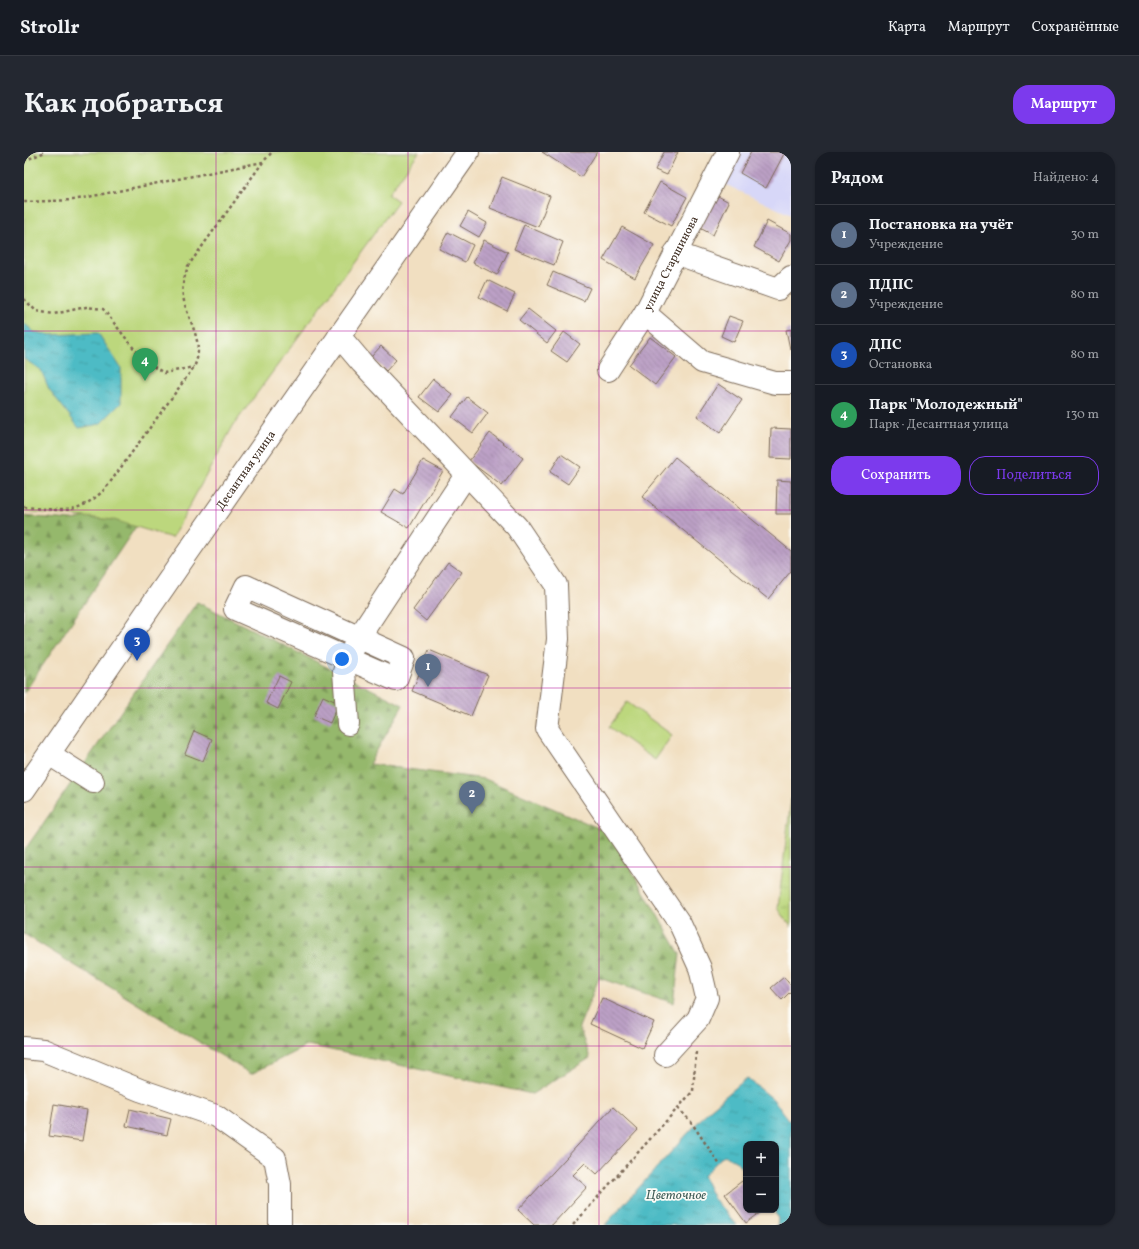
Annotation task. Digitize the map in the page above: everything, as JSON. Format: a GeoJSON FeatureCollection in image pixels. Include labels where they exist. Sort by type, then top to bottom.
{"type":"FeatureCollection","features":[{"type":"Feature","properties":{"kind":"street","name":"Десантная улица"},"geometry":{"type":"LineString","coordinates":[[24,790],[468,152]]}},
{"type":"Feature","properties":{"kind":"street","name":"улица Старшинова"},"geometry":{"type":"LineString","coordinates":[[608,370],[645,312],[728,152]]}},
{"type":"Feature","properties":{"kind":"street"},"geometry":{"type":"LineString","coordinates":[[675,253],[778,288],[791,277]]}},
{"type":"Feature","properties":{"kind":"street"},"geometry":{"type":"LineString","coordinates":[[645,312],[702,362],[775,383],[791,383]]}},
{"type":"Feature","properties":{"kind":"street"},"geometry":{"type":"LineString","coordinates":[[339,336],[362,363],[466,475],[517,527],[556,585],[558,639],[547,730],[680,924],[700,968],[708,998],[698,1019],[665,1055]]}},
{"type":"Feature","properties":{"kind":"street"},"geometry":{"type":"LineString","coordinates":[[348,724],[344,672],[348,659],[359,637],[466,475]]}},
{"type":"Feature","properties":{"kind":"street"},"geometry":{"type":"LineString","coordinates":[[246,586],[404,658],[396,680],[348,659],[235,609],[246,586]]}},
{"type":"Feature","properties":{"kind":"street"},"geometry":{"type":"LineString","coordinates":[[49,754],[93,782]]}},
{"type":"Feature","properties":{"kind":"street"},"geometry":{"type":"LineString","coordinates":[[24,1048],[43,1050],[140,1090],[216,1116],[275,1158],[280,1184],[280,1225]]}},
{"type":"Feature","properties":{"kind":"path"},"geometry":{"type":"LineString","coordinates":[[24,161],[45,152]]}},
{"type":"Feature","properties":{"kind":"path"},"geometry":{"type":"LineString","coordinates":[[24,507],[64,510],[86,506],[95,499],[106,488],[194,367],[198,359],[198,345],[193,325],[182,296],[183,282],[188,266],[263,162],[272,152]]}},
{"type":"Feature","properties":{"kind":"path"},"geometry":{"type":"LineString","coordinates":[[24,202],[73,200],[263,162]]}},
{"type":"Feature","properties":{"kind":"path"},"geometry":{"type":"LineString","coordinates":[[24,299],[36,311],[54,314],[86,307],[103,309],[143,360],[164,373],[194,367]]}},
{"type":"Feature","properties":{"kind":"path"},"geometry":{"type":"LineString","coordinates":[[573,1225],[693,1091],[698,1019]]}},
{"type":"Feature","properties":{"kind":"path"},"geometry":{"type":"LineString","coordinates":[[678,1108],[691,1122],[720,1165]]}},
{"type":"Feature","properties":{"kind":"shaded area"},"geometry":{"type":"Polygon","coordinates":[[[736,152],[791,152],[791,215],[720,182],[736,152]]]}},
{"type":"Feature","properties":{"kind":"green space"},"geometry":{"type":"Polygon","coordinates":[[[24,152],[419,152],[388,194],[398,201],[233,426],[172,538],[114,520],[24,511],[24,152]]]}},
{"type":"Feature","properties":{"kind":"green space"},"geometry":{"type":"Polygon","coordinates":[[[24,516],[72,520],[91,516],[139,522],[24,693],[24,516]]]}},
{"type":"Feature","properties":{"kind":"green space"},"geometry":{"type":"Polygon","coordinates":[[[197,602],[403,705],[369,764],[485,779],[610,833],[680,954],[674,1003],[599,978],[579,1027],[590,1058],[532,1094],[308,1045],[251,1074],[24,934],[24,851],[197,602]]]}},
{"type":"Feature","properties":{"kind":"green space"},"geometry":{"type":"Polygon","coordinates":[[[627,702],[672,735],[655,760],[609,727],[627,702]]]}},
{"type":"Feature","properties":{"kind":"green space"},"geometry":{"type":"Polygon","coordinates":[[[791,799],[791,927],[778,908],[791,799]]]}},
{"type":"Feature","properties":{"kind":"water"},"geometry":{"type":"Polygon","coordinates":[[[24,323],[34,332],[51,335],[98,333],[121,368],[121,403],[100,424],[79,428],[49,389],[41,370],[24,359],[24,323]]]}},
{"type":"Feature","properties":{"kind":"water","name":"Цветочное"},"geometry":{"type":"Polygon","coordinates":[[[747,1078],[773,1099],[791,1122],[791,1225],[777,1225],[778,1219],[775,1213],[779,1213],[779,1141],[743,1141],[743,1169],[737,1162],[724,1155],[703,1176],[714,1199],[737,1225],[605,1225],[709,1110],[747,1078]]]}},
{"type":"Feature","properties":{"kind":"building"},"geometry":{"type":"Polygon","coordinates":[[[542,152],[597,152],[581,177],[542,152]]]}},
{"type":"Feature","properties":{"kind":"building"},"geometry":{"type":"Polygon","coordinates":[[[664,152],[678,152],[667,175],[655,170],[664,152]]]}},
{"type":"Feature","properties":{"kind":"building"},"geometry":{"type":"Polygon","coordinates":[[[751,152],[785,152],[766,188],[740,173],[751,152]]]}},
{"type":"Feature","properties":{"kind":"building"},"geometry":{"type":"Polygon","coordinates":[[[502,177],[550,196],[538,227],[490,208],[502,177]]]}},
{"type":"Feature","properties":{"kind":"building"},"geometry":{"type":"Polygon","coordinates":[[[660,182],[687,197],[671,226],[644,212],[660,182]]]}},
{"type":"Feature","properties":{"kind":"building"},"geometry":{"type":"Polygon","coordinates":[[[716,195],[729,202],[713,235],[700,228],[716,195]]]}},
{"type":"Feature","properties":{"kind":"building"},"geometry":{"type":"Polygon","coordinates":[[[468,212],[487,223],[479,237],[460,226],[468,212]]]}},
{"type":"Feature","properties":{"kind":"building"},"geometry":{"type":"Polygon","coordinates":[[[767,221],[791,234],[791,240],[779,261],[754,247],[767,221]]]}},
{"type":"Feature","properties":{"kind":"building"},"geometry":{"type":"Polygon","coordinates":[[[524,225],[563,242],[554,265],[514,249],[524,225]]]}},
{"type":"Feature","properties":{"kind":"building"},"geometry":{"type":"Polygon","coordinates":[[[622,227],[654,245],[635,278],[603,260],[622,227]]]}},
{"type":"Feature","properties":{"kind":"building"},"geometry":{"type":"Polygon","coordinates":[[[448,232],[473,245],[465,262],[439,249],[448,232]]]}},
{"type":"Feature","properties":{"kind":"building"},"geometry":{"type":"Polygon","coordinates":[[[484,240],[508,252],[497,275],[473,263],[484,240]]]}},
{"type":"Feature","properties":{"kind":"building"},"geometry":{"type":"Polygon","coordinates":[[[553,272],[590,288],[584,301],[547,285],[553,272]]]}},
{"type":"Feature","properties":{"kind":"building"},"geometry":{"type":"Polygon","coordinates":[[[487,280],[515,294],[507,311],[479,297],[487,280]]]}},
{"type":"Feature","properties":{"kind":"building"},"geometry":{"type":"Polygon","coordinates":[[[528,309],[556,331],[547,343],[519,320],[528,309]]]}},
{"type":"Feature","properties":{"kind":"building"},"geometry":{"type":"Polygon","coordinates":[[[729,316],[743,321],[734,342],[721,336],[729,316]]]}},
{"type":"Feature","properties":{"kind":"building"},"geometry":{"type":"Polygon","coordinates":[[[791,329],[791,349],[790,349],[786,330],[791,329]]]}},
{"type":"Feature","properties":{"kind":"building"},"geometry":{"type":"Polygon","coordinates":[[[564,332],[580,344],[567,362],[551,351],[564,332]]]}},
{"type":"Feature","properties":{"kind":"building"},"geometry":{"type":"Polygon","coordinates":[[[650,337],[676,357],[655,385],[629,365],[650,337]]]}},
{"type":"Feature","properties":{"kind":"building"},"geometry":{"type":"Polygon","coordinates":[[[381,346],[396,360],[386,371],[371,357],[381,346]]]}},
{"type":"Feature","properties":{"kind":"building"},"geometry":{"type":"Polygon","coordinates":[[[433,379],[453,395],[439,412],[419,397],[433,379]]]}},
{"type":"Feature","properties":{"kind":"building"},"geometry":{"type":"Polygon","coordinates":[[[718,384],[742,400],[720,433],[697,416],[718,384]]]}},
{"type":"Feature","properties":{"kind":"building"},"geometry":{"type":"Polygon","coordinates":[[[467,397],[488,413],[473,433],[452,417],[467,397]]]}},
{"type":"Feature","properties":{"kind":"building"},"geometry":{"type":"Polygon","coordinates":[[[771,428],[791,429],[791,459],[770,458],[771,428]]]}},
{"type":"Feature","properties":{"kind":"building"},"geometry":{"type":"Polygon","coordinates":[[[490,433],[523,458],[502,486],[469,461],[490,433]]]}},
{"type":"Feature","properties":{"kind":"building"},"geometry":{"type":"Polygon","coordinates":[[[561,454],[580,467],[568,484],[550,472],[561,454]]]}},
{"type":"Feature","properties":{"kind":"building"},"geometry":{"type":"Polygon","coordinates":[[[675,457],[791,551],[791,571],[768,599],[642,497],[675,457]]]}},
{"type":"Feature","properties":{"kind":"building"},"geometry":{"type":"Polygon","coordinates":[[[423,460],[443,471],[409,528],[381,512],[395,489],[403,494],[423,460]]]}},
{"type":"Feature","properties":{"kind":"building"},"geometry":{"type":"Polygon","coordinates":[[[777,480],[791,481],[791,514],[776,514],[777,480]]]}},
{"type":"Feature","properties":{"kind":"building"},"geometry":{"type":"Polygon","coordinates":[[[448,562],[462,572],[426,621],[413,610],[448,562]]]}},
{"type":"Feature","properties":{"kind":"building"},"geometry":{"type":"Polygon","coordinates":[[[429,650],[488,675],[471,716],[412,691],[429,650]]]}},
{"type":"Feature","properties":{"kind":"building"},"geometry":{"type":"Polygon","coordinates":[[[279,676],[291,682],[278,709],[266,703],[279,676]]]}},
{"type":"Feature","properties":{"kind":"building"},"geometry":{"type":"Polygon","coordinates":[[[323,696],[339,703],[330,723],[314,716],[323,696]]]}},
{"type":"Feature","properties":{"kind":"building"},"geometry":{"type":"Polygon","coordinates":[[[194,731],[212,739],[203,761],[185,754],[194,731]]]}},
{"type":"Feature","properties":{"kind":"building"},"geometry":{"type":"Polygon","coordinates":[[[784,977],[791,986],[791,991],[782,1000],[771,988],[784,977]]]}},
{"type":"Feature","properties":{"kind":"building"},"geometry":{"type":"Polygon","coordinates":[[[602,998],[654,1022],[642,1048],[590,1024],[602,998]]]}},
{"type":"Feature","properties":{"kind":"building"},"geometry":{"type":"Polygon","coordinates":[[[54,1104],[87,1110],[82,1141],[49,1136],[54,1104]]]}},
{"type":"Feature","properties":{"kind":"building"},"geometry":{"type":"Polygon","coordinates":[[[613,1107],[638,1130],[597,1174],[585,1163],[573,1175],[587,1187],[552,1225],[534,1225],[518,1210],[613,1107]]]}},
{"type":"Feature","properties":{"kind":"building"},"geometry":{"type":"Polygon","coordinates":[[[130,1109],[171,1119],[167,1135],[126,1126],[130,1109]]]}},
{"type":"Feature","properties":{"kind":"building"},"geometry":{"type":"Polygon","coordinates":[[[742,1181],[743,1213],[760,1213],[746,1223],[725,1194],[742,1181]]]}},
{"type":"Feature","properties":{"kind":"place","name":"Парк \"Молодежный\""},"geometry":{"type":"Point","coordinates":[145,381]}},
{"type":"Feature","properties":{"kind":"place","name":"ДПС"},"geometry":{"type":"Point","coordinates":[137,661]}},
{"type":"Feature","properties":{"kind":"place","name":"Постановка на учёт"},"geometry":{"type":"Point","coordinates":[428,687]}},
{"type":"Feature","properties":{"kind":"place","name":"ПДПС"},"geometry":{"type":"Point","coordinates":[472,814]}}]}
